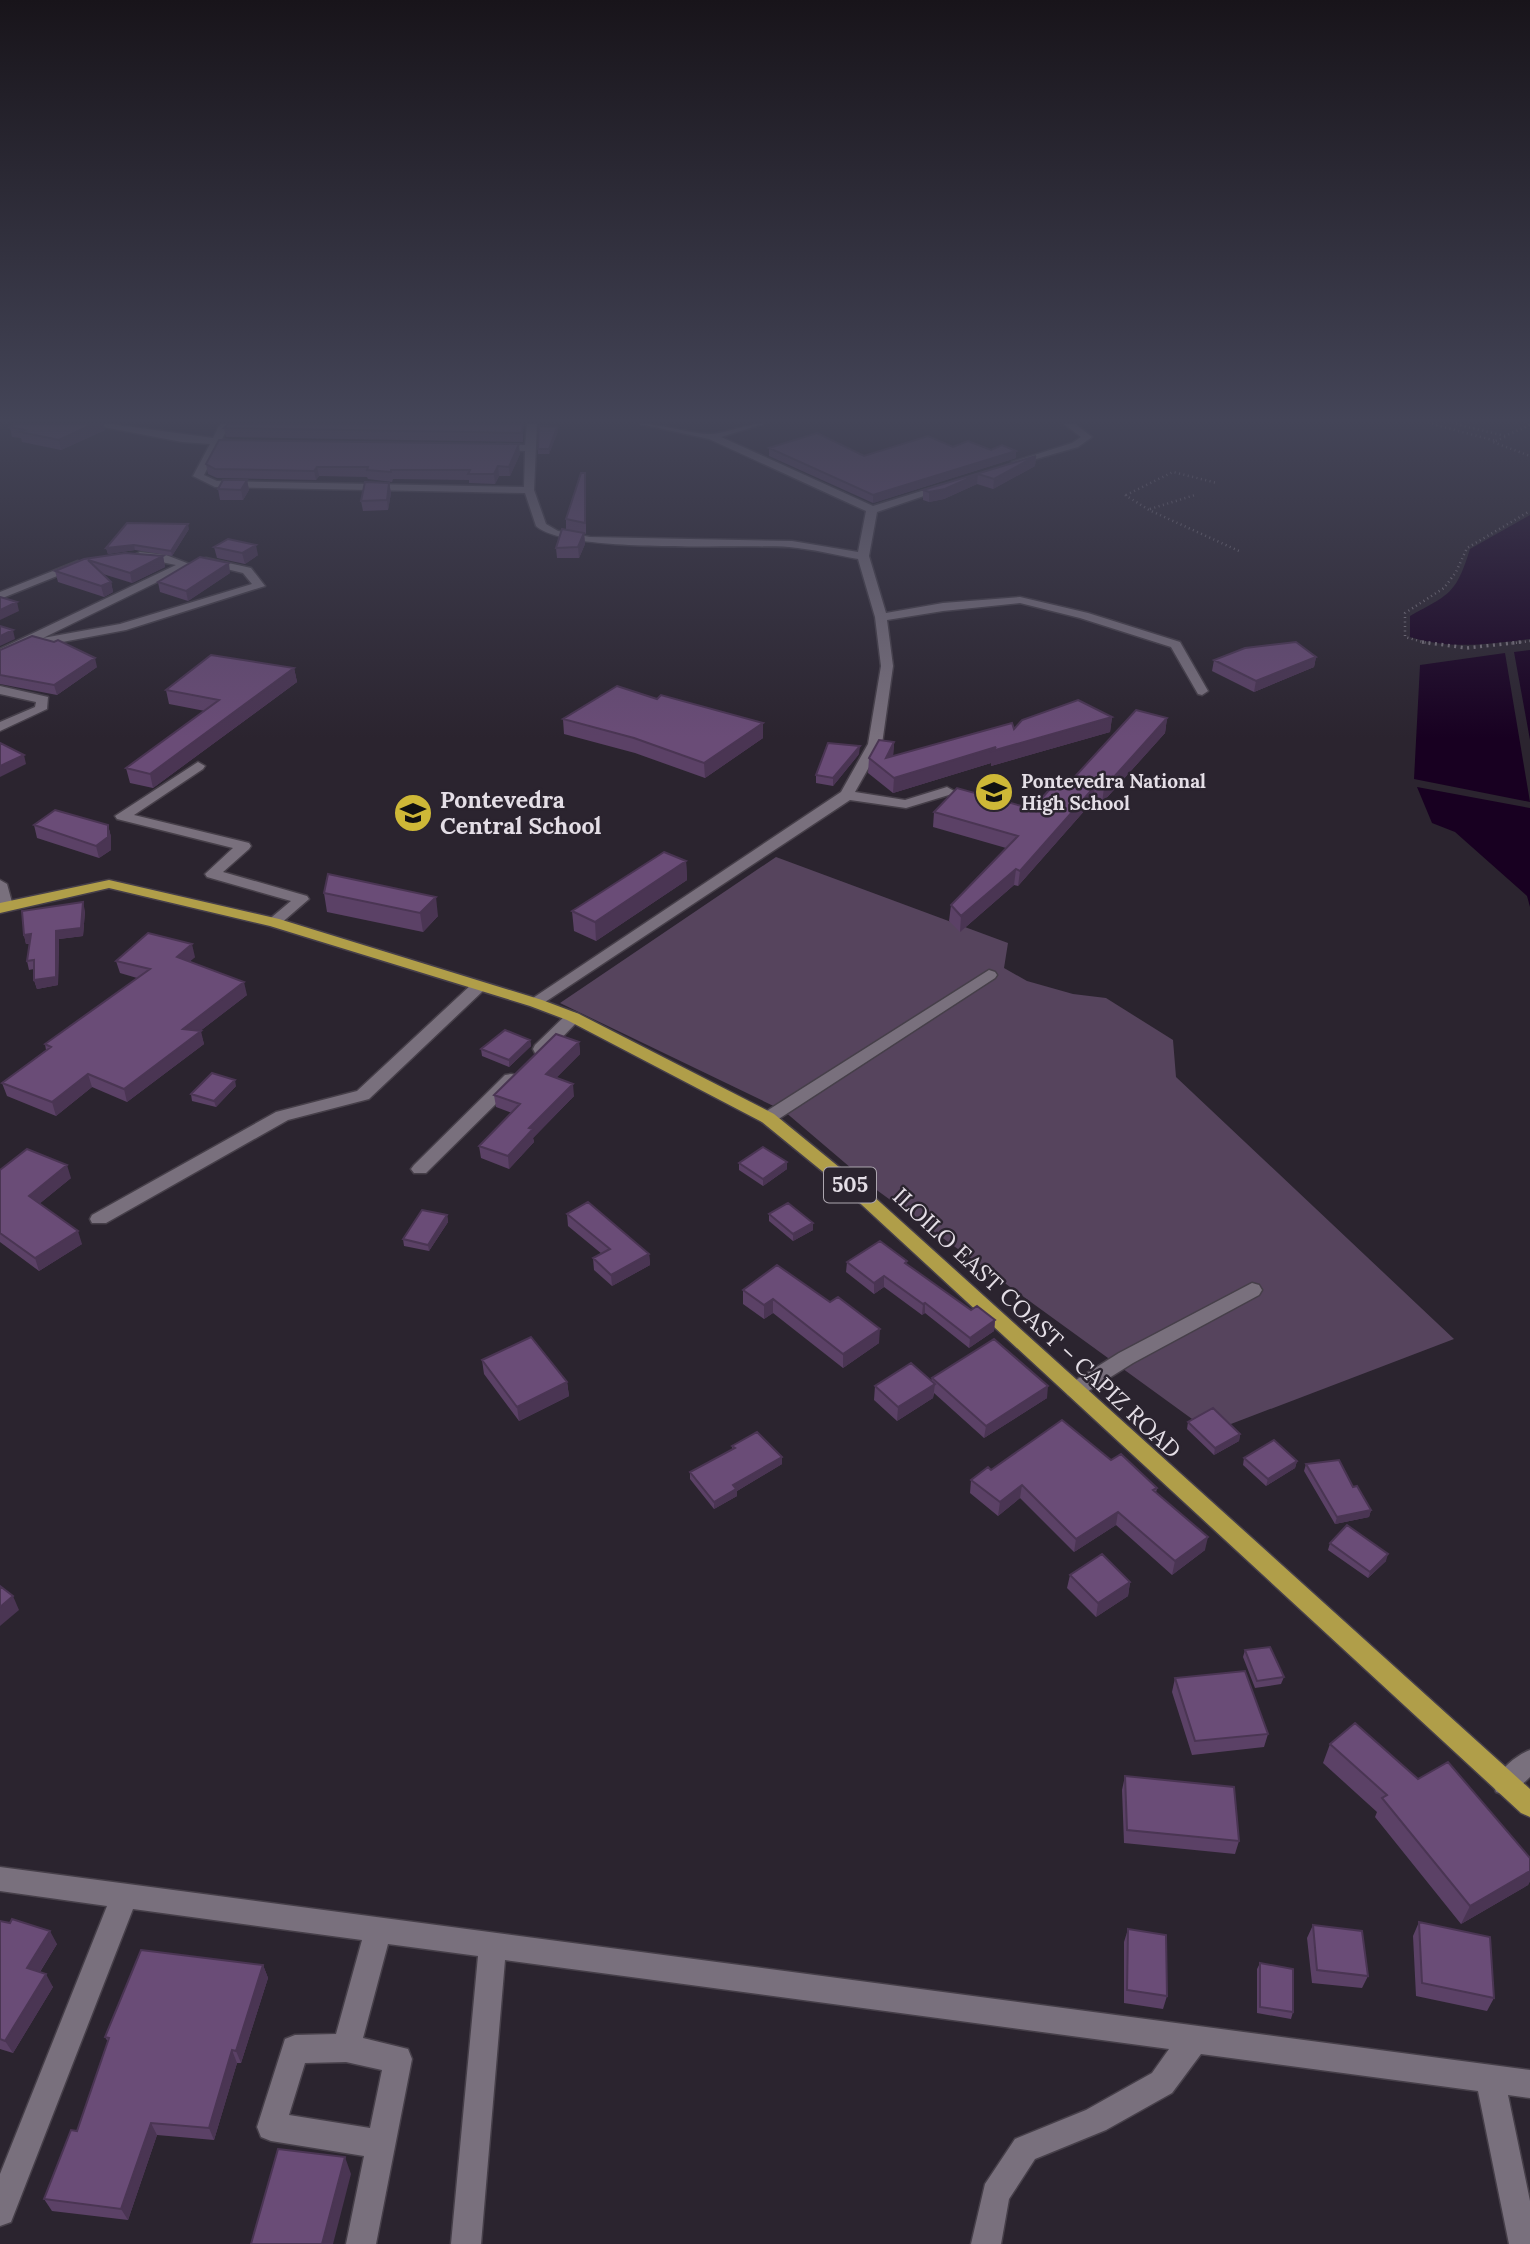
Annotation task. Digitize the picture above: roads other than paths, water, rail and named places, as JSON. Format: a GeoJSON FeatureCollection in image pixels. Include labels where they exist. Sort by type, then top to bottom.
{"type":"FeatureCollection","features":[{"type":"Feature","properties":{"kind":"main road","name":"ILOILO EAST COAST – CAPIZ ROAD"},"geometry":{"type":"LineString","coordinates":[[2,907],[109,884],[274,922],[536,1003],[573,1017],[768,1118],[855,1189],[1530,1805]]}},
{"type":"Feature","properties":{"kind":"street"},"geometry":{"type":"LineString","coordinates":[[546,529],[555,534],[590,540],[792,544],[863,556]]}},
{"type":"Feature","properties":{"kind":"street"},"geometry":{"type":"LineString","coordinates":[[536,1003],[847,795],[876,744],[887,667],[881,617],[863,556],[868,529]]}},
{"type":"Feature","properties":{"kind":"street"},"geometry":{"type":"LineString","coordinates":[[129,554],[162,557],[186,565]]}},
{"type":"Feature","properties":{"kind":"street"},"geometry":{"type":"LineString","coordinates":[[0,654],[200,560],[247,570],[259,586],[122,627],[17,647]]}},
{"type":"Feature","properties":{"kind":"street"},"geometry":{"type":"LineString","coordinates":[[0,596],[67,566],[92,561]]}},
{"type":"Feature","properties":{"kind":"street"},"geometry":{"type":"LineString","coordinates":[[881,617],[943,607],[1020,600],[1084,615],[1176,645],[1202,691]]}},
{"type":"Feature","properties":{"kind":"street"},"geometry":{"type":"LineString","coordinates":[[0,690],[43,700],[41,709],[0,727]]}},
{"type":"Feature","properties":{"kind":"street"},"geometry":{"type":"LineString","coordinates":[[198,766],[122,816],[244,846],[212,874],[302,899],[274,922]]}},
{"type":"Feature","properties":{"kind":"street"},"geometry":{"type":"LineString","coordinates":[[847,795],[906,804],[947,791]]}},
{"type":"Feature","properties":{"kind":"street"},"geometry":{"type":"LineString","coordinates":[[0,884],[2,907]]}},
{"type":"Feature","properties":{"kind":"street"},"geometry":{"type":"LineString","coordinates":[[768,1118],[989,975]]}},
{"type":"Feature","properties":{"kind":"street"},"geometry":{"type":"LineString","coordinates":[[99,1219],[282,1116],[363,1095],[478,987]]}},
{"type":"Feature","properties":{"kind":"street"},"geometry":{"type":"LineString","coordinates":[[419,1169],[573,1017]]}},
{"type":"Feature","properties":{"kind":"street"},"geometry":{"type":"LineString","coordinates":[[1075,1390],[1126,1358],[1252,1290]]}},
{"type":"Feature","properties":{"kind":"street"},"geometry":{"type":"LineString","coordinates":[[1505,1784],[1530,1760]]}},
{"type":"Feature","properties":{"kind":"street"},"geometry":{"type":"LineString","coordinates":[[0,1880],[1530,2084]]}},
{"type":"Feature","properties":{"kind":"street"},"geometry":{"type":"LineString","coordinates":[[0,2211],[125,1895]]}},
{"type":"Feature","properties":{"kind":"street"},"geometry":{"type":"LineString","coordinates":[[346,2048],[379,1929]]}},
{"type":"Feature","properties":{"kind":"street"},"geometry":{"type":"LineString","coordinates":[[466,2244],[494,1944]]}},
{"type":"Feature","properties":{"kind":"street"},"geometry":{"type":"LineString","coordinates":[[986,2244],[995,2194],[1025,2149],[1096,2120],[1162,2083],[1195,2038]]}},
{"type":"Feature","properties":{"kind":"street"},"geometry":{"type":"LineString","coordinates":[[361,2244],[398,2059],[346,2048],[295,2049],[271,2127],[380,2144]]}},
{"type":"Feature","properties":{"kind":"street"},"geometry":{"type":"LineString","coordinates":[[1490,2077],[1524,2244]]}},
{"type":"Feature","properties":{"kind":"place","name":"Pontevedra National High School"},"geometry":{"type":"Point","coordinates":[994,792]}},
{"type":"Feature","properties":{"kind":"place","name":"Pontevedra Central School"},"geometry":{"type":"Point","coordinates":[413,813]}}]}
